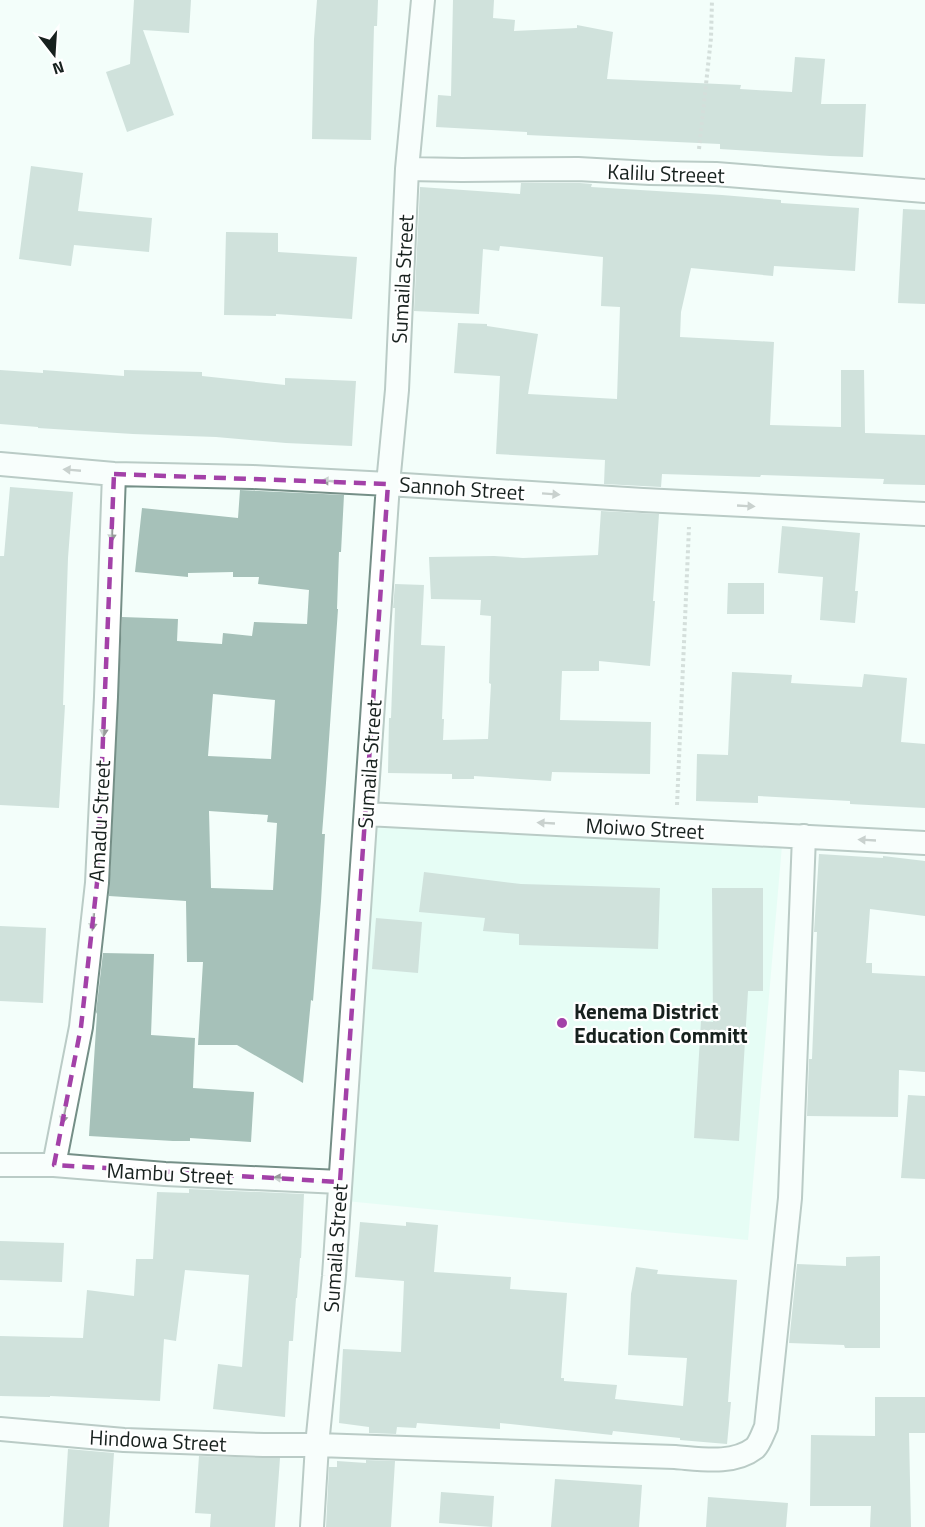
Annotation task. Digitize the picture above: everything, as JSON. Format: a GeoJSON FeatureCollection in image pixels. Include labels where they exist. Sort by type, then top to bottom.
{"type":"FeatureCollection","features":[{"type":"Feature","properties":{"kind":"street","name":"Sumaila Street"},"geometry":{"type":"LineString","coordinates":[[312,1527],[317,1444],[334,1276],[388,483],[397,390],[407,169],[423,0]]}},
{"type":"Feature","properties":{"kind":"street","name":"Kalilu Streeet"},"geometry":{"type":"LineString","coordinates":[[407,169],[578,168],[790,179],[925,191]]}},
{"type":"Feature","properties":{"kind":"street","name":"Sannoh Street"},"geometry":{"type":"LineString","coordinates":[[0,464],[114,474],[388,483],[690,503],[925,514]]}},
{"type":"Feature","properties":{"kind":"street","name":"Amadu Street"},"geometry":{"type":"LineString","coordinates":[[54,1165],[81,1027],[97,883],[114,474]]}},
{"type":"Feature","properties":{"kind":"street","name":"Moiwo Street"},"geometry":{"type":"LineString","coordinates":[[366,814],[925,843]]}},
{"type":"Feature","properties":{"kind":"street","name":"Hindowa Street"},"geometry":{"type":"LineString","coordinates":[[0,1429],[124,1440],[264,1445],[317,1444],[708,1459],[735,1458],[756,1447],[766,1427],[790,1198],[804,836]]}},
{"type":"Feature","properties":{"kind":"street","name":"Mambu Street"},"geometry":{"type":"LineString","coordinates":[[0,1165],[54,1165],[165,1174],[340,1182]]}},
{"type":"Feature","properties":{"kind":"path"},"geometry":{"type":"LineString","coordinates":[[696,174],[711,38],[712,0]]}},
{"type":"Feature","properties":{"kind":"path"},"geometry":{"type":"LineString","coordinates":[[676,830],[690,503]]}},
{"type":"Feature","properties":{"kind":"highlighted area"},"geometry":{"type":"Polygon","coordinates":[[[114,474],[388,484],[340,1182],[54,1165],[81,1027],[97,883],[114,474]]]}},
{"type":"Feature","properties":{"kind":"shaded area","name":"Kenema District Education Committ"},"geometry":{"type":"Polygon","coordinates":[[[372,822],[566,837],[782,845],[748,1240],[346,1201],[372,822]]]}},
{"type":"Feature","properties":{"kind":"building"},"geometry":{"type":"Polygon","coordinates":[[[134,0],[191,0],[189,33],[143,30],[174,115],[127,132],[106,72],[130,64],[134,0]]]}},
{"type":"Feature","properties":{"kind":"building"},"geometry":{"type":"Polygon","coordinates":[[[317,0],[378,0],[377,26],[374,26],[371,140],[312,139],[317,0]]]}},
{"type":"Feature","properties":{"kind":"building"},"geometry":{"type":"Polygon","coordinates":[[[453,0],[494,0],[493,18],[515,20],[514,31],[577,28],[577,25],[613,32],[607,79],[741,85],[740,89],[792,92],[795,57],[825,59],[821,104],[866,104],[863,157],[720,149],[720,144],[527,135],[527,132],[436,127],[438,95],[451,96],[453,0]]]}},
{"type":"Feature","properties":{"kind":"building"},"geometry":{"type":"Polygon","coordinates":[[[31,166],[83,173],[78,211],[152,218],[149,252],[74,245],[71,266],[19,259],[31,166]]]}},
{"type":"Feature","properties":{"kind":"building"},"geometry":{"type":"Polygon","coordinates":[[[521,183],[580,183],[592,184],[591,187],[722,195],[781,200],[781,203],[859,208],[855,271],[774,266],[773,276],[691,268],[681,312],[680,337],[774,342],[770,425],[841,427],[841,370],[864,370],[865,433],[925,435],[925,485],[883,484],[884,479],[662,474],[661,487],[604,484],[605,460],[496,454],[500,376],[454,373],[458,323],[487,324],[487,326],[538,334],[528,394],[617,399],[620,307],[601,306],[603,257],[500,246],[499,251],[483,249],[479,314],[414,311],[420,187],[520,194],[521,183]]]}},
{"type":"Feature","properties":{"kind":"building"},"geometry":{"type":"Polygon","coordinates":[[[903,209],[925,210],[925,304],[898,303],[903,209]]]}},
{"type":"Feature","properties":{"kind":"building"},"geometry":{"type":"Polygon","coordinates":[[[226,232],[278,233],[278,252],[357,257],[352,319],[276,314],[276,316],[224,315],[226,232]]]}},
{"type":"Feature","properties":{"kind":"building"},"geometry":{"type":"Polygon","coordinates":[[[0,370],[43,373],[43,370],[124,376],[124,370],[202,372],[202,376],[285,385],[285,378],[356,381],[352,446],[0,424],[0,370]]]}},
{"type":"Feature","properties":{"kind":"building"},"geometry":{"type":"Polygon","coordinates":[[[10,487],[73,492],[68,558],[63,705],[65,705],[59,808],[0,805],[0,556],[4,556],[10,487]]]}},
{"type":"Feature","properties":{"kind":"building"},"geometry":{"type":"Polygon","coordinates":[[[240,490],[344,495],[322,834],[325,834],[321,901],[313,1001],[311,1000],[303,1083],[237,1045],[198,1045],[203,962],[187,962],[186,901],[109,896],[122,617],[178,619],[177,641],[222,644],[223,633],[252,636],[254,622],[307,624],[309,590],[258,584],[259,577],[233,577],[233,572],[188,573],[188,577],[135,572],[142,508],[238,518],[240,490]],[[213,694],[208,756],[271,759],[275,700],[213,694]],[[209,811],[211,888],[273,890],[277,823],[267,822],[268,815],[209,811]]]}},
{"type":"Feature","properties":{"kind":"building"},"geometry":{"type":"Polygon","coordinates":[[[601,511],[659,514],[650,666],[599,661],[599,671],[562,671],[560,720],[651,722],[650,774],[552,772],[551,781],[474,776],[474,779],[452,779],[452,774],[388,773],[395,584],[424,585],[421,645],[445,646],[443,740],[488,739],[491,616],[480,615],[481,600],[431,599],[429,557],[523,558],[598,555],[601,511]]]}},
{"type":"Feature","properties":{"kind":"building"},"geometry":{"type":"Polygon","coordinates":[[[782,526],[860,533],[855,623],[820,620],[823,577],[778,573],[782,526]]]}},
{"type":"Feature","properties":{"kind":"building"},"geometry":{"type":"Polygon","coordinates":[[[728,583],[764,583],[764,614],[727,614],[728,583]]]}},
{"type":"Feature","properties":{"kind":"building"},"geometry":{"type":"Polygon","coordinates":[[[732,672],[792,675],[791,683],[862,687],[864,674],[907,678],[901,742],[925,744],[925,808],[758,796],[758,803],[696,801],[697,754],[728,755],[732,672]]]}},
{"type":"Feature","properties":{"kind":"building"},"geometry":{"type":"Polygon","coordinates":[[[819,854],[883,858],[883,856],[925,861],[925,916],[870,909],[866,963],[872,963],[872,973],[925,976],[925,1072],[899,1070],[898,1117],[807,1116],[809,1059],[812,1059],[817,932],[814,932],[819,854]]]}},
{"type":"Feature","properties":{"kind":"building"},"geometry":{"type":"Polygon","coordinates":[[[424,872],[521,884],[660,888],[658,949],[519,945],[519,934],[483,931],[485,918],[419,912],[424,872]]]}},
{"type":"Feature","properties":{"kind":"building"},"geometry":{"type":"Polygon","coordinates":[[[712,888],[763,888],[763,991],[748,991],[739,1141],[694,1138],[701,1021],[713,1022],[712,888]]]}},
{"type":"Feature","properties":{"kind":"building"},"geometry":{"type":"Polygon","coordinates":[[[376,918],[422,922],[418,973],[372,969],[376,918]]]}},
{"type":"Feature","properties":{"kind":"building"},"geometry":{"type":"Polygon","coordinates":[[[0,926],[46,928],[43,1003],[0,1001],[0,926]]]}},
{"type":"Feature","properties":{"kind":"building"},"geometry":{"type":"Polygon","coordinates":[[[103,953],[154,954],[151,1035],[195,1038],[193,1088],[254,1092],[251,1142],[190,1138],[190,1141],[173,1141],[89,1136],[96,1012],[103,953]]]}},
{"type":"Feature","properties":{"kind":"building"},"geometry":{"type":"Polygon","coordinates":[[[908,1095],[925,1096],[925,1179],[901,1178],[908,1095]]]}},
{"type":"Feature","properties":{"kind":"building"},"geometry":{"type":"Polygon","coordinates":[[[189,1189],[304,1194],[293,1341],[289,1341],[285,1417],[213,1409],[218,1364],[242,1367],[249,1275],[185,1270],[176,1341],[164,1339],[160,1401],[0,1396],[0,1336],[83,1338],[87,1290],[134,1296],[136,1259],[153,1259],[157,1192],[189,1193],[189,1189]]]}},
{"type":"Feature","properties":{"kind":"building"},"geometry":{"type":"Polygon","coordinates":[[[360,1222],[406,1226],[406,1222],[438,1225],[434,1272],[511,1277],[510,1289],[567,1293],[561,1378],[564,1378],[564,1381],[617,1385],[615,1399],[683,1406],[687,1358],[628,1355],[631,1294],[636,1267],[658,1270],[657,1274],[737,1280],[727,1444],[613,1431],[612,1435],[500,1423],[500,1429],[417,1423],[416,1428],[397,1427],[396,1434],[369,1433],[369,1427],[339,1423],[343,1349],[401,1352],[404,1281],[355,1277],[360,1222]]]}},
{"type":"Feature","properties":{"kind":"building"},"geometry":{"type":"Polygon","coordinates":[[[0,1241],[64,1243],[62,1282],[0,1280],[0,1241]]]}},
{"type":"Feature","properties":{"kind":"building"},"geometry":{"type":"Polygon","coordinates":[[[880,1256],[880,1348],[845,1348],[844,1345],[789,1343],[797,1264],[846,1266],[846,1257],[880,1256]]]}},
{"type":"Feature","properties":{"kind":"building"},"geometry":{"type":"Polygon","coordinates":[[[875,1397],[925,1397],[925,1433],[909,1433],[911,1527],[870,1527],[871,1506],[810,1506],[811,1435],[875,1436],[875,1397]]]}},
{"type":"Feature","properties":{"kind":"building"},"geometry":{"type":"Polygon","coordinates":[[[68,1449],[114,1453],[109,1527],[63,1527],[68,1449]]]}},
{"type":"Feature","properties":{"kind":"building"},"geometry":{"type":"Polygon","coordinates":[[[199,1456],[280,1458],[275,1527],[210,1527],[211,1514],[195,1513],[199,1456]]]}},
{"type":"Feature","properties":{"kind":"building"},"geometry":{"type":"Polygon","coordinates":[[[366,1460],[395,1461],[391,1527],[326,1527],[329,1467],[337,1467],[337,1461],[366,1463],[366,1460]]]}},
{"type":"Feature","properties":{"kind":"building"},"geometry":{"type":"Polygon","coordinates":[[[555,1479],[642,1485],[639,1527],[551,1527],[555,1479]]]}},
{"type":"Feature","properties":{"kind":"building"},"geometry":{"type":"Polygon","coordinates":[[[441,1492],[494,1496],[492,1527],[439,1523],[441,1492]]]}},
{"type":"Feature","properties":{"kind":"building"},"geometry":{"type":"Polygon","coordinates":[[[708,1497],[788,1503],[786,1527],[706,1527],[708,1497]]]}},
{"type":"Feature","properties":{"kind":"place","name":"Kenema District Education Committ"},"geometry":{"type":"Point","coordinates":[562,1023]}}]}
